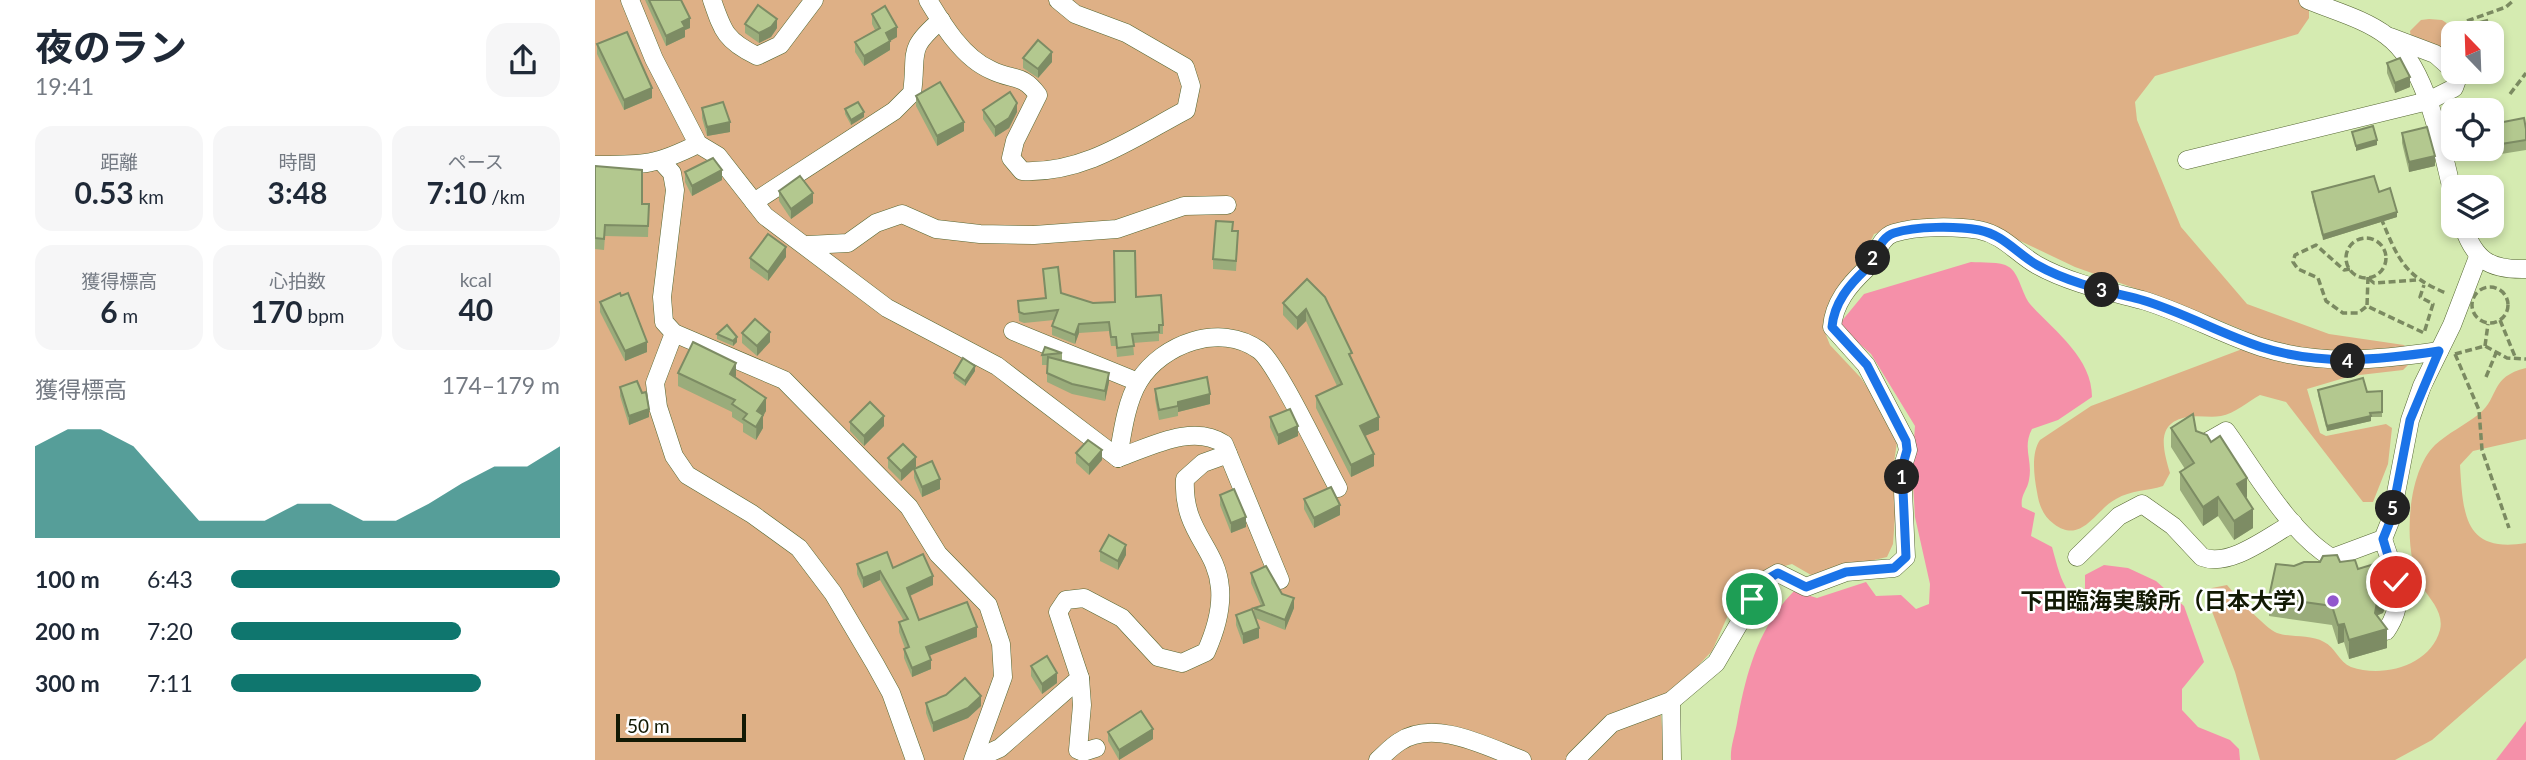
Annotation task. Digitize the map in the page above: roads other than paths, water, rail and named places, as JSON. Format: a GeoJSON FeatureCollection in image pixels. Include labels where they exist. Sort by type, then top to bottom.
{"type":"FeatureCollection","features":[{"type":"Feature","properties":{"kind":"street"},"geometry":{"type":"LineString","coordinates":[[630,0],[655,59],[698,144],[718,156],[765,216],[789,236],[808,245],[848,281],[887,308],[997,366],[1118,458]]}},
{"type":"Feature","properties":{"kind":"street"},"geometry":{"type":"LineString","coordinates":[[712,0],[722,31],[734,45],[757,56],[780,45],[814,0]]}},
{"type":"Feature","properties":{"kind":"street"},"geometry":{"type":"LineString","coordinates":[[928,0],[968,54],[989,70],[1028,82],[1038,95],[1015,142],[1011,158],[1022,171],[1044,172],[1077,166],[1136,139],[1186,110],[1191,86],[1185,67],[1126,33],[1075,14],[1058,0]]}},
{"type":"Feature","properties":{"kind":"street"},"geometry":{"type":"LineString","coordinates":[[2310,0],[2374,27],[2390,37],[2435,54],[2441,59]]}},
{"type":"Feature","properties":{"kind":"street"},"geometry":{"type":"LineString","coordinates":[[754,202],[894,111],[912,93],[913,52],[918,40],[941,20]]}},
{"type":"Feature","properties":{"kind":"street"},"geometry":{"type":"LineString","coordinates":[[2390,37],[2410,63],[2428,101],[2448,175]]}},
{"type":"Feature","properties":{"kind":"street"},"geometry":{"type":"LineString","coordinates":[[2187,160],[2428,101],[2454,88],[2455,84]]}},
{"type":"Feature","properties":{"kind":"street"},"geometry":{"type":"LineString","coordinates":[[595,165],[662,162],[698,144]]}},
{"type":"Feature","properties":{"kind":"street"},"geometry":{"type":"LineString","coordinates":[[662,162],[672,173],[674,190],[661,297],[664,322],[674,333],[783,380],[909,507],[939,554],[988,605],[1000,644],[1003,677],[974,760]]}},
{"type":"Feature","properties":{"kind":"street"},"geometry":{"type":"LineString","coordinates":[[808,245],[848,243],[876,223],[902,214],[936,229],[980,234],[1034,235],[1117,229],[1184,206],[1227,205]]}},
{"type":"Feature","properties":{"kind":"street"},"geometry":{"type":"LineString","coordinates":[[1575,760],[1612,723],[1671,701],[1716,663],[1752,599],[1770,576],[1778,573],[1790,576],[1806,587],[1846,572],[1894,568],[1906,557],[1902,468],[1907,450],[1906,441],[1867,365],[1832,327],[1833,316],[1846,289],[1869,267],[1885,237],[1894,233],[1946,227],[1980,230],[2007,240],[2037,265],[2079,282],[2115,295],[2143,300],[2261,347],[2288,354],[2340,362],[2446,349]]}},
{"type":"Feature","properties":{"kind":"street"},"geometry":{"type":"LineString","coordinates":[[2468,238],[2477,257],[2499,266],[2526,269]]}},
{"type":"Feature","properties":{"kind":"street"},"geometry":{"type":"LineString","coordinates":[[2386,631],[2398,610],[2399,599],[2383,539],[2391,519],[2410,420],[2446,349],[2477,257]]}},
{"type":"Feature","properties":{"kind":"street"},"geometry":{"type":"LineString","coordinates":[[1013,331],[1138,382]]}},
{"type":"Feature","properties":{"kind":"street"},"geometry":{"type":"LineString","coordinates":[[674,333],[655,383],[658,407],[674,456],[687,475],[752,514],[799,548],[834,593],[891,693],[915,760]]}},
{"type":"Feature","properties":{"kind":"street"},"geometry":{"type":"LineString","coordinates":[[1118,458],[1122,434],[1138,382],[1158,358],[1199,338],[1234,338],[1260,351],[1338,488]]}},
{"type":"Feature","properties":{"kind":"street"},"geometry":{"type":"LineString","coordinates":[[2205,443],[2226,431],[2293,523],[2318,550],[2332,558],[2383,539]]}},
{"type":"Feature","properties":{"kind":"street"},"geometry":{"type":"LineString","coordinates":[[1118,458],[1197,434],[1213,436],[1224,444],[1280,580]]}},
{"type":"Feature","properties":{"kind":"street"},"geometry":{"type":"LineString","coordinates":[[1096,748],[1083,752],[1078,750],[1082,705],[1080,678],[1058,612],[1066,600],[1084,598],[1122,618],[1158,657],[1182,663],[1206,652],[1219,616],[1220,586],[1213,565],[1187,514],[1185,479],[1203,463],[1228,454]]}},
{"type":"Feature","properties":{"kind":"street"},"geometry":{"type":"LineString","coordinates":[[2077,557],[2119,516],[2142,504],[2153,510],[2202,557],[2210,561],[2224,560],[2293,523]]}},
{"type":"Feature","properties":{"kind":"street"},"geometry":{"type":"LineString","coordinates":[[974,760],[1000,748],[1080,678]]}},
{"type":"Feature","properties":{"kind":"street"},"geometry":{"type":"LineString","coordinates":[[1671,701],[1672,760]]}},
{"type":"Feature","properties":{"kind":"street"},"geometry":{"type":"LineString","coordinates":[[1378,760],[1400,741],[1424,732],[1462,738],[1522,760]]}},
{"type":"Feature","properties":{"kind":"place","name":"下田臨海実験所（日本大学）"},"geometry":{"type":"Point","coordinates":[2333,601]}}]}
